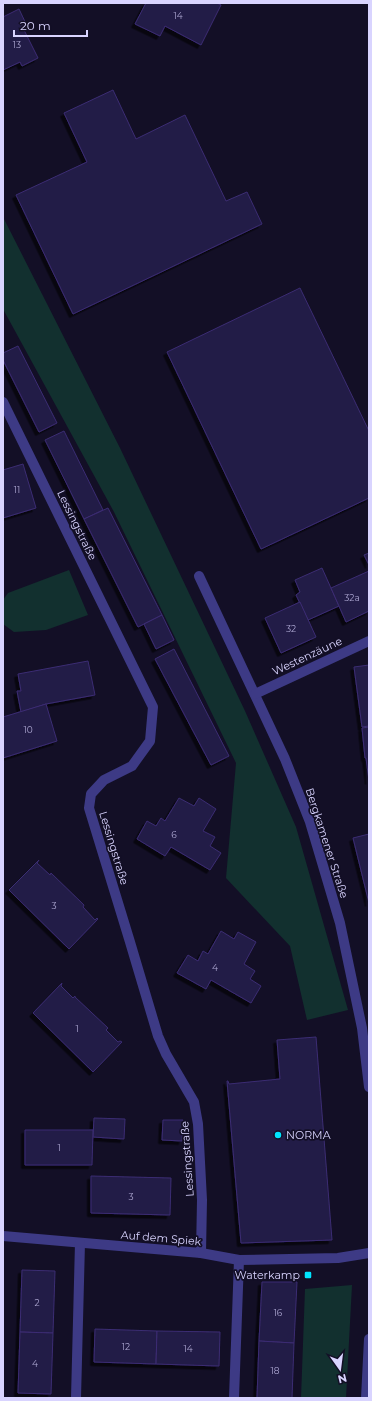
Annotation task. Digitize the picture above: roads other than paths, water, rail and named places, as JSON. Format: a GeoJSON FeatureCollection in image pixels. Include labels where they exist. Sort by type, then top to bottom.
{"type":"FeatureCollection","features":[{"type":"Feature","properties":{"kind":"street","name":"Lessingstraße"},"geometry":{"type":"LineString","coordinates":[[3,402],[153,707],[150,741],[132,766],[104,780],[91,794],[89,808],[158,1036],[166,1054],[194,1102],[198,1124],[202,1200],[201,1253]]}},
{"type":"Feature","properties":{"kind":"street","name":"Bergkamener Straße"},"geometry":{"type":"LineString","coordinates":[[198,576],[285,759],[310,822],[340,923],[362,1028],[369,1087]]}},
{"type":"Feature","properties":{"kind":"street","name":"Westenzäune"},"geometry":{"type":"LineString","coordinates":[[255,694],[369,641]]}},
{"type":"Feature","properties":{"kind":"street","name":"Auf dem Spiek"},"geometry":{"type":"LineString","coordinates":[[3,1236],[201,1253],[239,1260],[338,1258],[369,1253]]}},
{"type":"Feature","properties":{"kind":"street"},"geometry":{"type":"LineString","coordinates":[[76,1398],[80,1243]]}},
{"type":"Feature","properties":{"kind":"street"},"geometry":{"type":"LineString","coordinates":[[234,1398],[239,1260]]}},
{"type":"Feature","properties":{"kind":"street"},"geometry":{"type":"LineString","coordinates":[[366,1398],[369,1339]]}},
{"type":"Feature","properties":{"kind":"place","name":"NORMA"},"geometry":{"type":"Point","coordinates":[278,1135]}},
{"type":"Feature","properties":{"kind":"place","name":"Waterkamp"},"geometry":{"type":"Point","coordinates":[308,1275]}}]}
